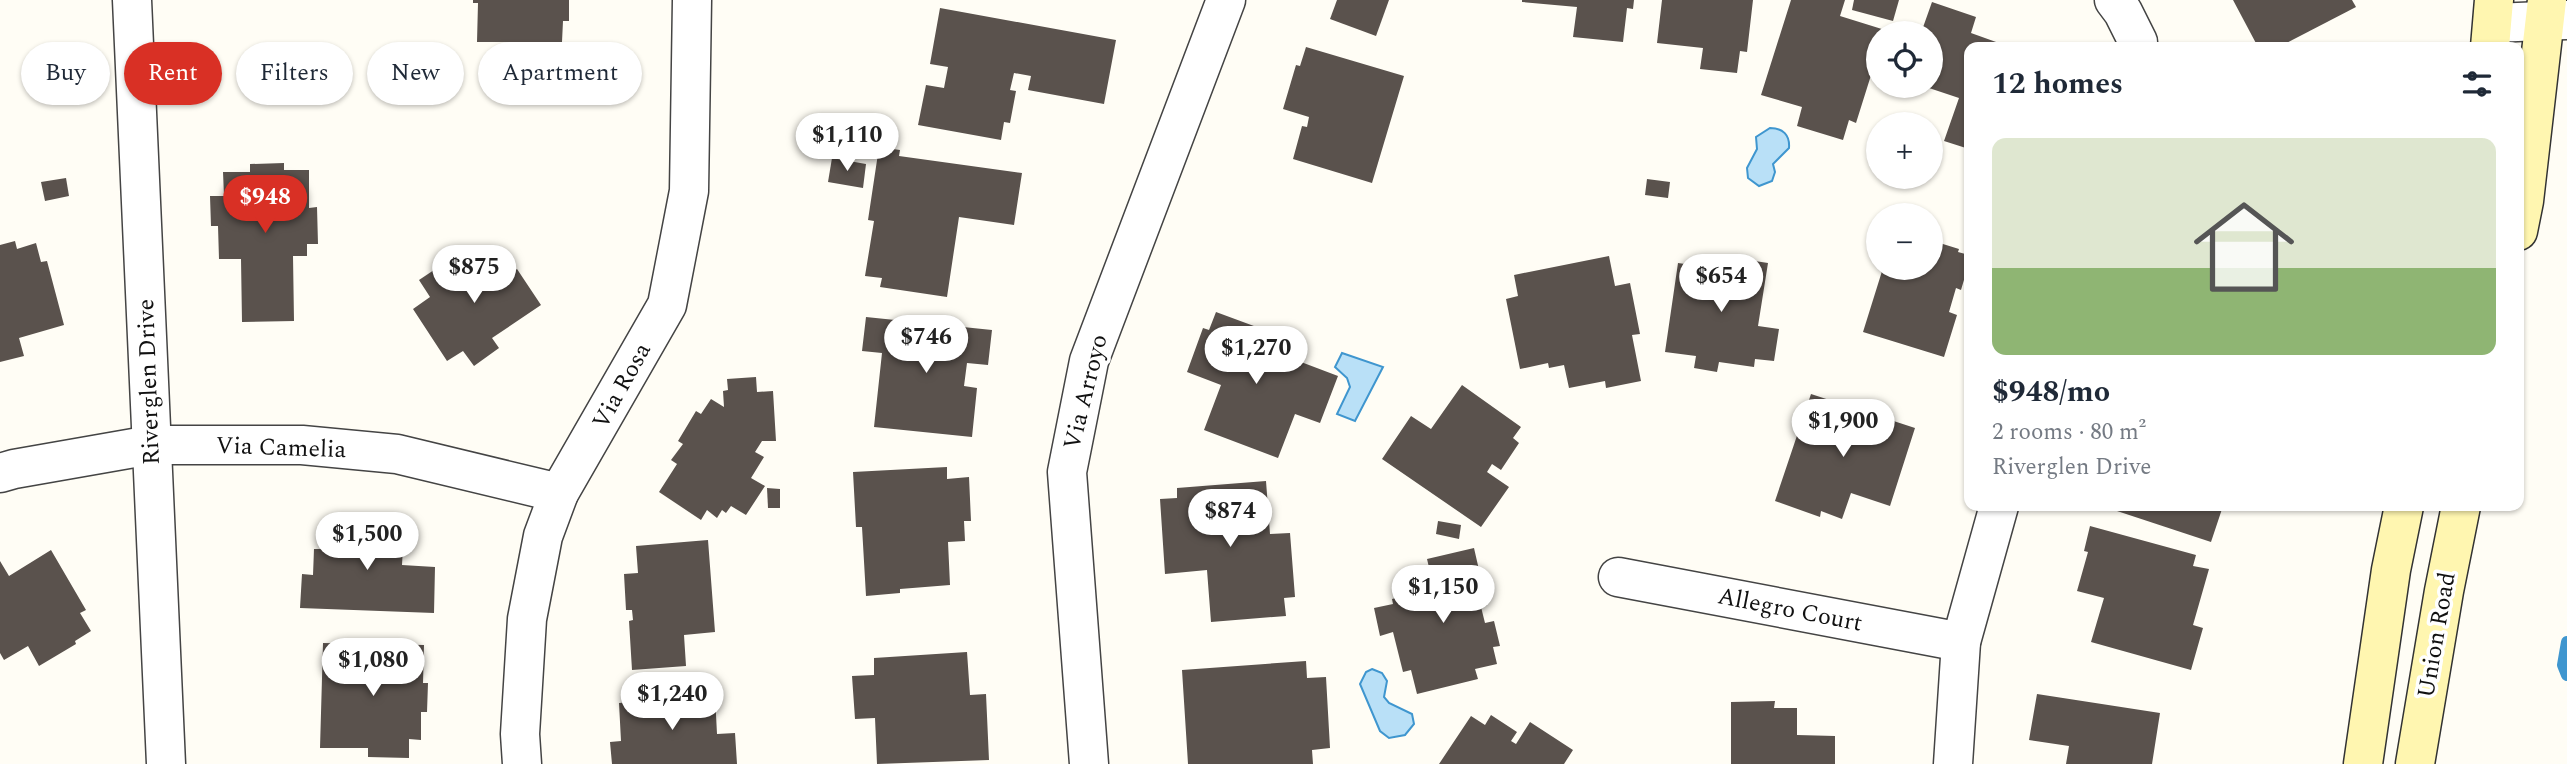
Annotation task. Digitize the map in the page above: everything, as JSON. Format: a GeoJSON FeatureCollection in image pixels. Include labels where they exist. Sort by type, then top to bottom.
{"type":"FeatureCollection","features":[{"type":"Feature","properties":{"kind":"main road"},"geometry":{"type":"LineString","coordinates":[[2524,205],[2553,13]]}},
{"type":"Feature","properties":{"kind":"main road"},"geometry":{"type":"LineString","coordinates":[[2363,764],[2391,570],[2403,511]]}},
{"type":"Feature","properties":{"kind":"main road","name":"Union Road"},"geometry":{"type":"LineString","coordinates":[[2415,764],[2460,511]]}},
{"type":"Feature","properties":{"kind":"street","name":"Riverglen Drive"},"geometry":{"type":"LineString","coordinates":[[132,0],[166,764]]}},
{"type":"Feature","properties":{"kind":"street","name":"Via Rosa"},"geometry":{"type":"LineString","coordinates":[[522,764],[520,734],[527,619],[543,536],[559,493],[667,305],[689,191],[692,0]]}},
{"type":"Feature","properties":{"kind":"street","name":"Via Arroyo"},"geometry":{"type":"LineString","coordinates":[[1089,764],[1067,472],[1089,361],[1226,0]]}},
{"type":"Feature","properties":{"kind":"street"},"geometry":{"type":"LineString","coordinates":[[2114,0],[2138,42]]}},
{"type":"Feature","properties":{"kind":"street"},"geometry":{"type":"LineString","coordinates":[[2492,23],[2553,13]]}},
{"type":"Feature","properties":{"kind":"street","name":"Via Camelia"},"geometry":{"type":"LineString","coordinates":[[0,473],[152,445],[302,444],[397,454],[559,493]]}},
{"type":"Feature","properties":{"kind":"street"},"geometry":{"type":"LineString","coordinates":[[1953,764],[1961,642],[1998,511]]}},
{"type":"Feature","properties":{"kind":"street","name":"Allegro Court"},"geometry":{"type":"LineString","coordinates":[[1618,577],[1961,642]]}},
{"type":"Feature","properties":{"kind":"water"},"geometry":{"type":"Polygon","coordinates":[[[1770,128],[1785,133],[1789,148],[1773,164],[1775,172],[1772,181],[1759,186],[1748,178],[1747,168],[1757,149],[1756,137],[1770,128]]]}},
{"type":"Feature","properties":{"kind":"water"},"geometry":{"type":"Polygon","coordinates":[[[1342,353],[1383,367],[1355,421],[1337,414],[1350,387],[1347,378],[1335,367],[1342,353]]]}},
{"type":"Feature","properties":{"kind":"water"},"geometry":{"type":"Polygon","coordinates":[[[1372,669],[1382,673],[1387,681],[1384,697],[1389,703],[1412,714],[1414,724],[1405,735],[1389,738],[1380,731],[1360,684],[1366,672],[1372,669]]]}},
{"type":"Feature","properties":{"kind":"building"},"geometry":{"type":"Polygon","coordinates":[[[473,0],[569,0],[569,21],[563,21],[562,42],[477,42],[478,3],[473,3],[473,0]]]}},
{"type":"Feature","properties":{"kind":"building"},"geometry":{"type":"Polygon","coordinates":[[[1337,0],[1389,0],[1376,36],[1330,19],[1337,0]]]}},
{"type":"Feature","properties":{"kind":"building"},"geometry":{"type":"Polygon","coordinates":[[[1522,0],[1634,0],[1633,9],[1627,8],[1623,42],[1573,37],[1577,7],[1522,0]]]}},
{"type":"Feature","properties":{"kind":"building"},"geometry":{"type":"Polygon","coordinates":[[[1662,0],[1753,0],[1747,52],[1740,51],[1737,73],[1700,69],[1703,48],[1657,43],[1662,0]]]}},
{"type":"Feature","properties":{"kind":"building"},"geometry":{"type":"Polygon","coordinates":[[[1791,0],[1845,0],[1840,16],[1866,24],[1866,91],[1856,123],[1849,120],[1843,140],[1797,126],[1802,107],[1761,95],[1791,0]]]}},
{"type":"Feature","properties":{"kind":"building"},"geometry":{"type":"Polygon","coordinates":[[[1854,0],[1899,0],[1893,21],[1852,10],[1854,0]]]}},
{"type":"Feature","properties":{"kind":"building"},"geometry":{"type":"Polygon","coordinates":[[[2233,0],[2352,0],[2356,7],[2289,42],[2255,42],[2233,0]]]}},
{"type":"Feature","properties":{"kind":"building"},"geometry":{"type":"Polygon","coordinates":[[[1932,2],[1976,17],[1971,33],[1996,42],[1964,42],[1964,147],[1944,141],[1959,98],[1943,93],[1943,21],[1925,21],[1932,2]]]}},
{"type":"Feature","properties":{"kind":"building"},"geometry":{"type":"Polygon","coordinates":[[[940,8],[1116,40],[1104,104],[1028,90],[1031,76],[1014,73],[1010,90],[1016,91],[1010,123],[1004,122],[1001,140],[918,125],[926,85],[944,88],[948,67],[930,64],[940,8]]]}},
{"type":"Feature","properties":{"kind":"building"},"geometry":{"type":"Polygon","coordinates":[[[1306,47],[1404,76],[1372,183],[1293,159],[1302,126],[1307,127],[1309,117],[1283,109],[1296,65],[1300,66],[1306,47]]]}},
{"type":"Feature","properties":{"kind":"building"},"geometry":{"type":"Polygon","coordinates":[[[879,147],[900,150],[899,156],[1022,173],[1014,225],[959,217],[947,297],[880,287],[882,278],[865,276],[874,221],[868,220],[879,147]]]}},
{"type":"Feature","properties":{"kind":"building"},"geometry":{"type":"Polygon","coordinates":[[[832,158],[866,164],[863,188],[828,182],[832,158]]]}},
{"type":"Feature","properties":{"kind":"building"},"geometry":{"type":"Polygon","coordinates":[[[284,163],[284,170],[309,170],[309,208],[317,207],[318,244],[307,244],[307,256],[293,256],[294,321],[242,322],[241,259],[219,259],[218,226],[211,226],[210,196],[224,196],[223,172],[250,172],[250,164],[284,163]]]}},
{"type":"Feature","properties":{"kind":"building"},"geometry":{"type":"Polygon","coordinates":[[[66,178],[69,196],[45,201],[41,182],[66,178]]]}},
{"type":"Feature","properties":{"kind":"building"},"geometry":{"type":"Polygon","coordinates":[[[1647,179],[1670,182],[1668,198],[1645,195],[1647,179]]]}},
{"type":"Feature","properties":{"kind":"building"},"geometry":{"type":"Polygon","coordinates":[[[15,241],[17,249],[36,243],[41,262],[47,261],[64,325],[19,338],[24,356],[0,362],[0,245],[15,241]]]}},
{"type":"Feature","properties":{"kind":"building"},"geometry":{"type":"Polygon","coordinates":[[[1943,244],[1959,249],[1958,252],[1964,254],[1964,280],[1961,290],[1956,288],[1949,312],[1957,315],[1944,357],[1863,332],[1879,280],[1943,280],[1943,244]]]}},
{"type":"Feature","properties":{"kind":"building"},"geometry":{"type":"Polygon","coordinates":[[[497,247],[513,272],[517,269],[541,305],[492,338],[499,348],[474,366],[463,351],[447,361],[413,309],[430,297],[419,280],[446,262],[452,271],[471,258],[474,262],[497,247]]]}},
{"type":"Feature","properties":{"kind":"building"},"geometry":{"type":"Polygon","coordinates":[[[1715,255],[1768,263],[1758,326],[1779,329],[1774,361],[1755,359],[1754,367],[1719,362],[1717,372],[1694,368],[1696,356],[1665,352],[1678,263],[1713,268],[1715,255]]]}},
{"type":"Feature","properties":{"kind":"building"},"geometry":{"type":"Polygon","coordinates":[[[1609,256],[1615,286],[1630,283],[1640,334],[1632,335],[1641,381],[1606,388],[1605,381],[1569,388],[1564,365],[1549,368],[1548,363],[1520,369],[1506,299],[1518,296],[1514,275],[1609,256]]]}},
{"type":"Feature","properties":{"kind":"building"},"geometry":{"type":"Polygon","coordinates":[[[1216,312],[1262,329],[1256,345],[1338,376],[1320,423],[1295,414],[1278,458],[1204,430],[1221,385],[1187,372],[1203,328],[1209,330],[1216,312]]]}},
{"type":"Feature","properties":{"kind":"building"},"geometry":{"type":"Polygon","coordinates":[[[866,317],[992,330],[988,365],[967,363],[964,386],[977,388],[972,437],[874,427],[882,353],[862,351],[866,317]]]}},
{"type":"Feature","properties":{"kind":"building"},"geometry":{"type":"Polygon","coordinates":[[[756,377],[757,392],[773,391],[776,441],[762,441],[755,452],[764,457],[751,478],[765,486],[746,515],[731,506],[726,513],[722,510],[717,518],[707,510],[701,520],[659,492],[677,464],[671,460],[683,444],[678,441],[696,411],[701,414],[711,399],[724,407],[723,391],[728,390],[727,379],[756,377]]]}},
{"type":"Feature","properties":{"kind":"building"},"geometry":{"type":"Polygon","coordinates":[[[1462,385],[1521,427],[1513,438],[1519,443],[1501,470],[1492,464],[1487,472],[1509,487],[1481,527],[1382,459],[1411,416],[1431,429],[1462,385]]]}},
{"type":"Feature","properties":{"kind":"building"},"geometry":{"type":"Polygon","coordinates":[[[1811,394],[1915,428],[1890,506],[1851,493],[1842,519],[1821,511],[1820,517],[1775,501],[1811,394]]]}},
{"type":"Feature","properties":{"kind":"building"},"geometry":{"type":"Polygon","coordinates":[[[947,467],[947,479],[969,477],[971,521],[964,521],[965,541],[948,542],[950,585],[900,589],[900,593],[866,596],[862,527],[856,527],[853,472],[947,467]]]}},
{"type":"Feature","properties":{"kind":"building"},"geometry":{"type":"Polygon","coordinates":[[[1266,481],[1270,534],[1290,533],[1295,597],[1284,598],[1286,616],[1211,622],[1207,570],[1165,574],[1160,499],[1177,498],[1177,488],[1266,481]]]}},
{"type":"Feature","properties":{"kind":"building"},"geometry":{"type":"Polygon","coordinates":[[[767,488],[780,489],[780,508],[768,508],[767,488]]]}},
{"type":"Feature","properties":{"kind":"building"},"geometry":{"type":"Polygon","coordinates":[[[2117,511],[2221,511],[2211,542],[2117,511]]]}},
{"type":"Feature","properties":{"kind":"building"},"geometry":{"type":"Polygon","coordinates":[[[344,514],[368,514],[367,527],[404,529],[402,565],[435,567],[434,613],[300,608],[302,574],[313,575],[314,549],[328,549],[329,526],[343,526],[344,514]]]}},
{"type":"Feature","properties":{"kind":"building"},"geometry":{"type":"Polygon","coordinates":[[[1438,521],[1461,525],[1459,539],[1436,534],[1438,521]]]}},
{"type":"Feature","properties":{"kind":"building"},"geometry":{"type":"Polygon","coordinates":[[[2090,526],[2196,555],[2193,566],[2209,569],[2193,625],[2203,628],[2191,670],[2091,642],[2104,598],[2077,591],[2088,552],[2084,551],[2090,526]]]}},
{"type":"Feature","properties":{"kind":"building"},"geometry":{"type":"Polygon","coordinates":[[[708,540],[715,632],[684,635],[686,666],[632,670],[629,621],[633,620],[632,610],[626,610],[624,574],[638,573],[636,546],[708,540]]]}},
{"type":"Feature","properties":{"kind":"building"},"geometry":{"type":"Polygon","coordinates":[[[1474,548],[1487,605],[1481,607],[1485,623],[1494,621],[1500,646],[1493,647],[1497,664],[1475,669],[1478,679],[1417,694],[1411,670],[1403,672],[1393,632],[1380,636],[1374,608],[1393,604],[1392,599],[1434,588],[1427,559],[1474,548]]]}},
{"type":"Feature","properties":{"kind":"building"},"geometry":{"type":"Polygon","coordinates":[[[51,550],[86,610],[80,613],[91,631],[75,641],[76,644],[39,666],[28,646],[4,660],[0,653],[0,561],[9,576],[51,550]]]}},
{"type":"Feature","properties":{"kind":"building"},"geometry":{"type":"Polygon","coordinates":[[[323,643],[424,645],[423,683],[428,683],[427,712],[421,712],[421,740],[409,739],[409,758],[368,757],[368,748],[320,748],[323,643]]]}},
{"type":"Feature","properties":{"kind":"building"},"geometry":{"type":"Polygon","coordinates":[[[967,652],[970,695],[986,694],[989,760],[877,764],[875,718],[855,719],[852,676],[874,675],[874,658],[967,652]]]}},
{"type":"Feature","properties":{"kind":"building"},"geometry":{"type":"Polygon","coordinates":[[[1306,661],[1307,678],[1326,677],[1330,748],[1312,750],[1313,764],[1188,764],[1182,670],[1306,661]]]}},
{"type":"Feature","properties":{"kind":"building"},"geometry":{"type":"Polygon","coordinates":[[[689,689],[689,697],[715,695],[717,734],[735,733],[737,764],[612,764],[610,742],[621,741],[619,703],[656,700],[656,691],[689,689]]]}},
{"type":"Feature","properties":{"kind":"building"},"geometry":{"type":"Polygon","coordinates":[[[2037,694],[2160,713],[2152,764],[2066,764],[2069,746],[2029,740],[2037,694]]]}},
{"type":"Feature","properties":{"kind":"building"},"geometry":{"type":"Polygon","coordinates":[[[1775,701],[1774,708],[1797,708],[1797,735],[1835,736],[1835,764],[1731,764],[1731,702],[1775,701]]]}},
{"type":"Feature","properties":{"kind":"building"},"geometry":{"type":"Polygon","coordinates":[[[1491,715],[1517,732],[1511,741],[1516,744],[1530,722],[1573,750],[1564,764],[1439,764],[1471,716],[1485,725],[1491,715]]]}},
{"type":"Feature","properties":{"kind":"waterway"},"geometry":{"type":"LineString","coordinates":[[2567,642],[2563,665],[2567,675]]}}]}
